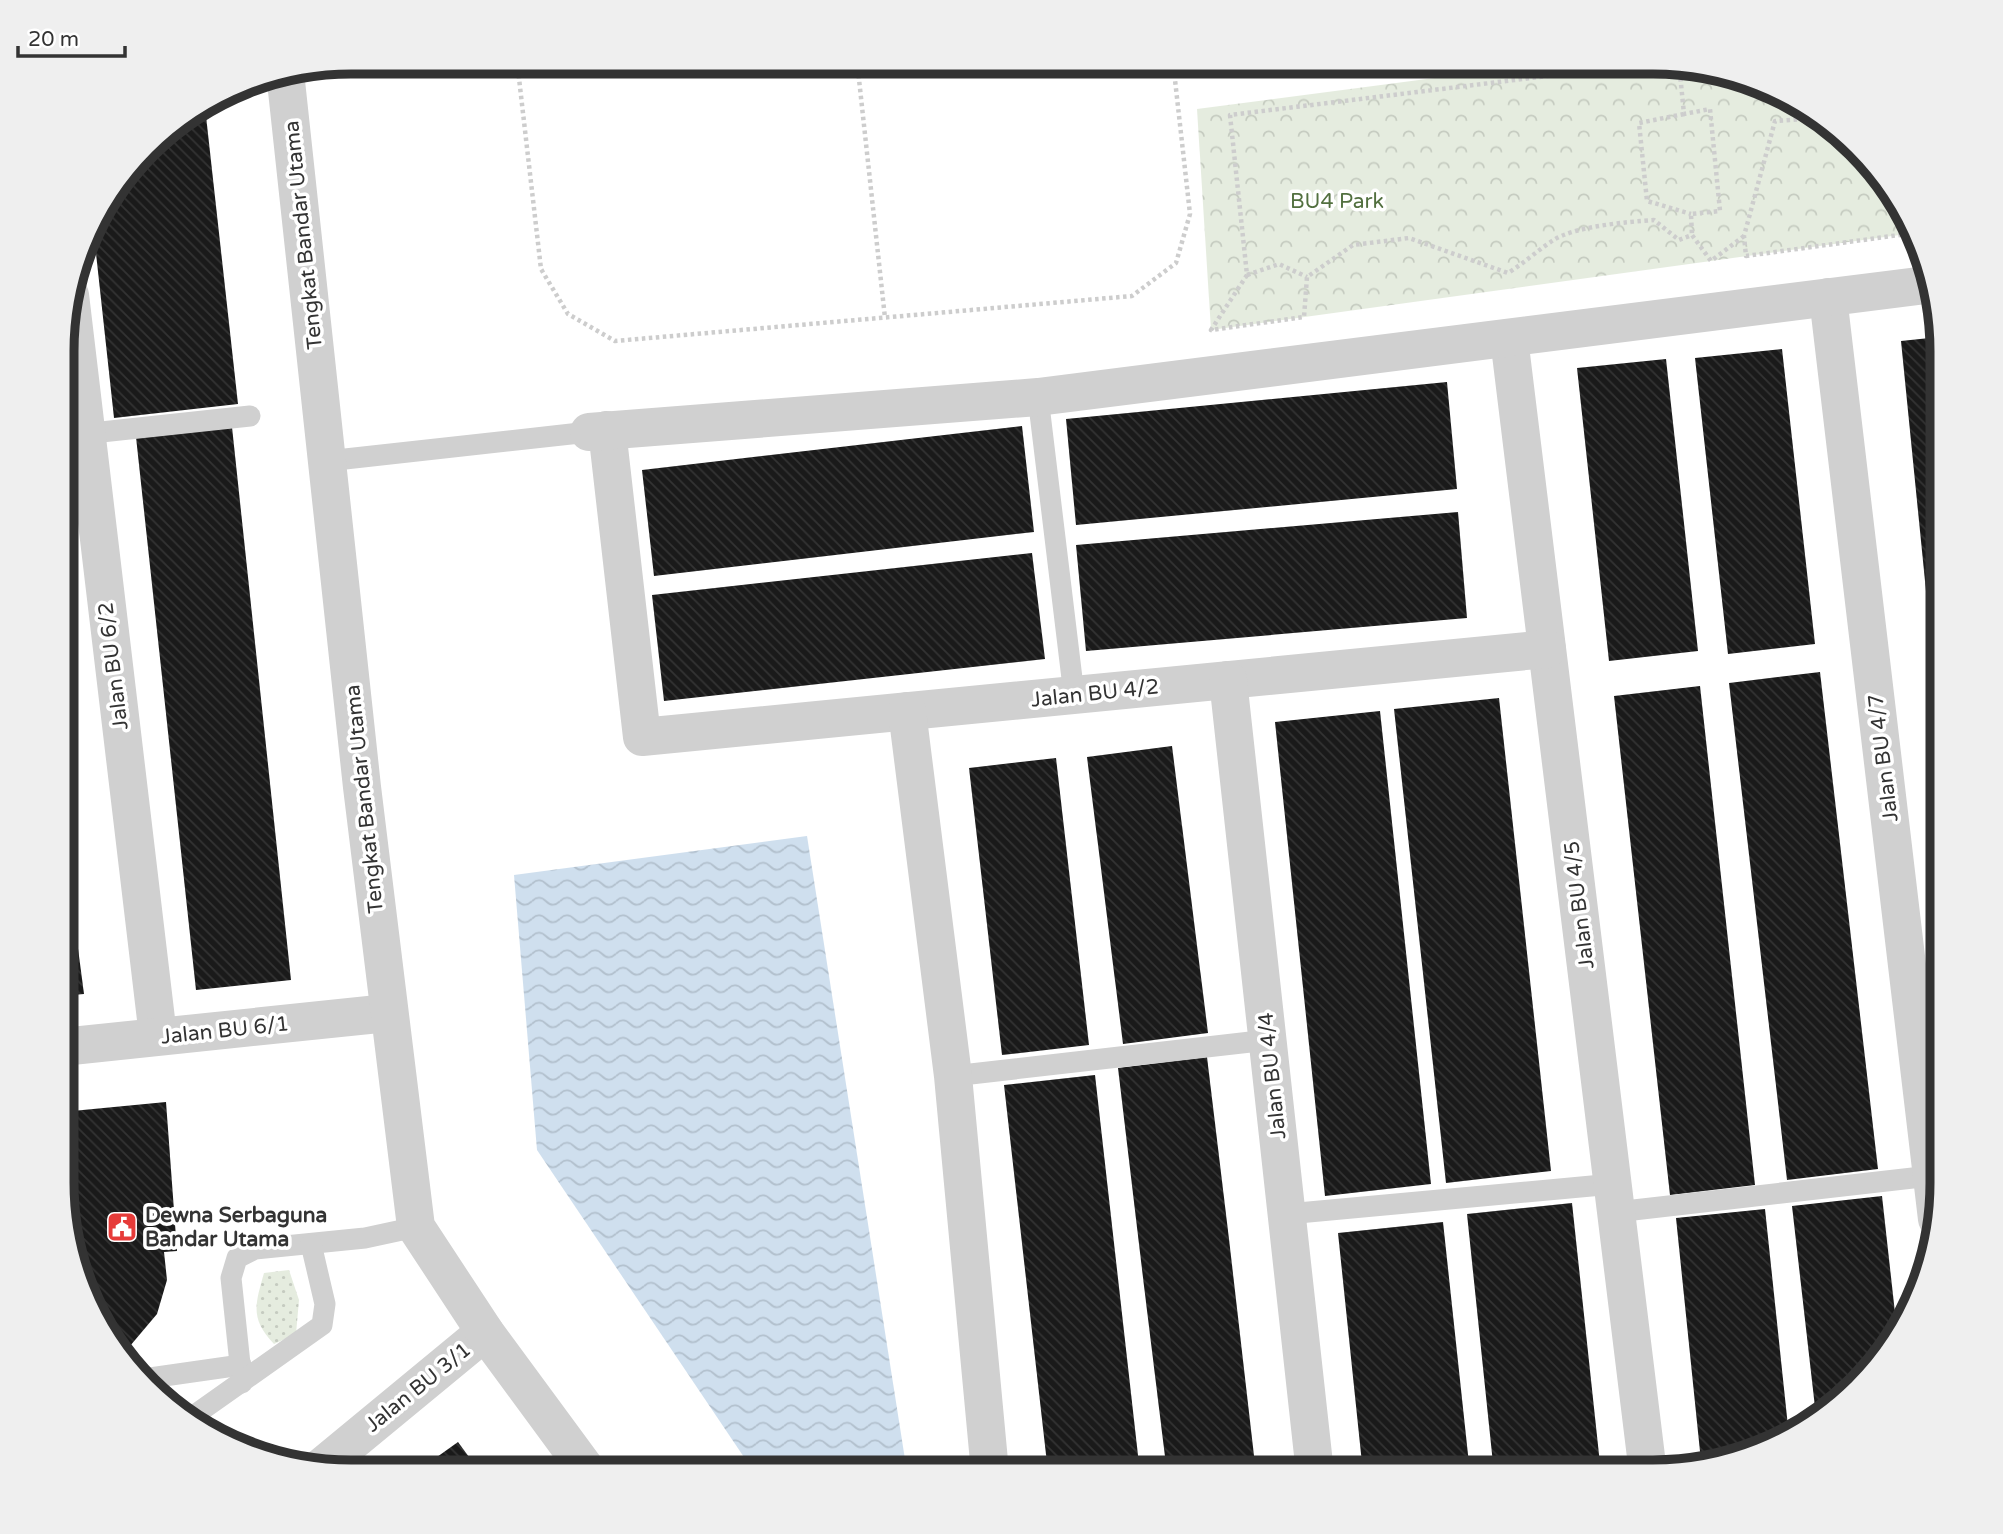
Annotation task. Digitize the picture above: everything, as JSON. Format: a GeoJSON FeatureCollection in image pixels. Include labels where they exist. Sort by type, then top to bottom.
{"type":"FeatureCollection","features":[{"type":"Feature","properties":{"kind":"street","name":"Tengkat Bandar Utama"},"geometry":{"type":"LineString","coordinates":[[286,81],[388,1013],[416,1227],[485,1332],[579,1460]]}},
{"type":"Feature","properties":{"kind":"street"},"geometry":{"type":"LineString","coordinates":[[598,431],[1038,397],[1921,286]]}},
{"type":"Feature","properties":{"kind":"street","name":"Jalan BU 4/7"},"geometry":{"type":"LineString","coordinates":[[1828,297],[1930,1119]]}},
{"type":"Feature","properties":{"kind":"street","name":"Jalan BU 4/5"},"geometry":{"type":"LineString","coordinates":[[1509,338],[1646,1460]]}},
{"type":"Feature","properties":{"kind":"street","name":"Jalan BU 4/2"},"geometry":{"type":"LineString","coordinates":[[598,431],[642,737],[1547,649]]}},
{"type":"Feature","properties":{"kind":"street","name":"Jalan BU 6/2"},"geometry":{"type":"LineString","coordinates":[[74,435],[158,1037]]}},
{"type":"Feature","properties":{"kind":"street","name":"Jalan BU 4/4"},"geometry":{"type":"LineString","coordinates":[[1227,680],[1314,1460]]}},
{"type":"Feature","properties":{"kind":"street"},"geometry":{"type":"LineString","coordinates":[[907,711],[953,1076],[989,1460]]}},
{"type":"Feature","properties":{"kind":"street","name":"Jalan BU 6/1"},"geometry":{"type":"LineString","coordinates":[[74,1046],[388,1013]]}},
{"type":"Feature","properties":{"kind":"street","name":"Jalan BU 3/1"},"geometry":{"type":"LineString","coordinates":[[330,1460],[485,1332]]}},
{"type":"Feature","properties":{"kind":"lane"},"geometry":{"type":"LineString","coordinates":[[1038,397],[1074,695]]}},
{"type":"Feature","properties":{"kind":"lane"},"geometry":{"type":"LineString","coordinates":[[74,435],[250,416]]}},
{"type":"Feature","properties":{"kind":"lane"},"geometry":{"type":"LineString","coordinates":[[327,461],[598,431]]}},
{"type":"Feature","properties":{"kind":"lane"},"geometry":{"type":"LineString","coordinates":[[953,1076],[1268,1040]]}},
{"type":"Feature","properties":{"kind":"lane"},"geometry":{"type":"LineString","coordinates":[[1287,1214],[1614,1198],[1930,1175]]}},
{"type":"Feature","properties":{"kind":"lane"},"geometry":{"type":"LineString","coordinates":[[241,1374],[231,1278],[237,1258],[255,1249],[310,1244],[416,1227]]}},
{"type":"Feature","properties":{"kind":"lane"},"geometry":{"type":"LineString","coordinates":[[196,1413],[241,1374],[322,1325],[325,1304],[310,1244]]}},
{"type":"Feature","properties":{"kind":"lane"},"geometry":{"type":"LineString","coordinates":[[154,1378],[241,1374]]}},
{"type":"Feature","properties":{"kind":"path"},"geometry":{"type":"LineString","coordinates":[[518,74],[541,269],[568,314],[615,341],[1132,296],[1176,263],[1190,214],[1174,74]]}},
{"type":"Feature","properties":{"kind":"path"},"geometry":{"type":"LineString","coordinates":[[858,74],[885,318]]}},
{"type":"Feature","properties":{"kind":"path"},"geometry":{"type":"LineString","coordinates":[[1247,275],[1230,115],[1563,74]]}},
{"type":"Feature","properties":{"kind":"path"},"geometry":{"type":"LineString","coordinates":[[1680,75],[1684,114]]}},
{"type":"Feature","properties":{"kind":"path"},"geometry":{"type":"LineString","coordinates":[[1710,109],[1720,211],[1691,214],[1647,201],[1639,123],[1684,114],[1710,109]]}},
{"type":"Feature","properties":{"kind":"path"},"geometry":{"type":"LineString","coordinates":[[1804,119],[1775,121],[1744,236],[1746,256],[1904,234]]}},
{"type":"Feature","properties":{"kind":"path"},"geometry":{"type":"LineString","coordinates":[[1691,214],[1692,235],[1711,261],[1744,236]]}},
{"type":"Feature","properties":{"kind":"path"},"geometry":{"type":"LineString","coordinates":[[1307,277],[1353,245],[1409,238],[1508,273],[1541,252],[1553,240],[1602,225],[1654,220],[1678,240],[1692,235]]}},
{"type":"Feature","properties":{"kind":"path"},"geometry":{"type":"LineString","coordinates":[[1279,264],[1307,277],[1304,317],[1211,330],[1247,275],[1279,264]]}},
{"type":"Feature","properties":{"kind":"green space","name":"BU4 Park"},"geometry":{"type":"Polygon","coordinates":[[[1465,74],[1670,74],[1706,79],[1741,88],[1775,102],[1806,120],[1835,142],[1872,182],[1904,234],[1211,330],[1197,109],[1465,74]]]}},
{"type":"Feature","properties":{"kind":"green space"},"geometry":{"type":"Polygon","coordinates":[[[289,1270],[299,1300],[296,1334],[274,1344],[258,1319],[258,1294],[264,1273],[289,1270]]]}},
{"type":"Feature","properties":{"kind":"water"},"geometry":{"type":"Polygon","coordinates":[[[807,836],[905,1460],[746,1460],[537,1150],[514,875],[807,836]]]}},
{"type":"Feature","properties":{"kind":"building"},"geometry":{"type":"Polygon","coordinates":[[[206,115],[238,404],[114,418],[95,245],[120,197],[142,168],[168,142],[206,115]]]}},
{"type":"Feature","properties":{"kind":"building"},"geometry":{"type":"Polygon","coordinates":[[[1929,338],[1929,621],[1901,341],[1929,338]]]}},
{"type":"Feature","properties":{"kind":"building"},"geometry":{"type":"Polygon","coordinates":[[[1782,349],[1815,644],[1728,654],[1695,358],[1782,349]]]}},
{"type":"Feature","properties":{"kind":"building"},"geometry":{"type":"Polygon","coordinates":[[[1666,359],[1698,651],[1609,661],[1577,368],[1666,359]]]}},
{"type":"Feature","properties":{"kind":"building"},"geometry":{"type":"Polygon","coordinates":[[[1447,382],[1457,489],[1076,525],[1066,419],[1447,382]]]}},
{"type":"Feature","properties":{"kind":"building"},"geometry":{"type":"Polygon","coordinates":[[[1022,426],[1034,532],[654,576],[642,470],[1022,426]]]}},
{"type":"Feature","properties":{"kind":"building"},"geometry":{"type":"Polygon","coordinates":[[[232,427],[291,980],[196,990],[136,437],[232,427]]]}},
{"type":"Feature","properties":{"kind":"building"},"geometry":{"type":"Polygon","coordinates":[[[1458,512],[1467,618],[1086,651],[1076,545],[1458,512]]]}},
{"type":"Feature","properties":{"kind":"building"},"geometry":{"type":"Polygon","coordinates":[[[1032,553],[1045,659],[664,701],[652,595],[1032,553]]]}},
{"type":"Feature","properties":{"kind":"building"},"geometry":{"type":"Polygon","coordinates":[[[1820,672],[1878,1169],[1787,1180],[1729,683],[1820,672]]]}},
{"type":"Feature","properties":{"kind":"building"},"geometry":{"type":"Polygon","coordinates":[[[1700,686],[1755,1185],[1670,1195],[1614,696],[1700,686]]]}},
{"type":"Feature","properties":{"kind":"building"},"geometry":{"type":"Polygon","coordinates":[[[1499,698],[1551,1171],[1446,1183],[1394,709],[1499,698]]]}},
{"type":"Feature","properties":{"kind":"building"},"geometry":{"type":"Polygon","coordinates":[[[1380,711],[1431,1184],[1325,1196],[1275,722],[1380,711]]]}},
{"type":"Feature","properties":{"kind":"building"},"geometry":{"type":"Polygon","coordinates":[[[1172,746],[1208,1033],[1123,1044],[1087,757],[1172,746]]]}},
{"type":"Feature","properties":{"kind":"building"},"geometry":{"type":"Polygon","coordinates":[[[1056,758],[1089,1045],[1002,1055],[969,768],[1056,758]]]}},
{"type":"Feature","properties":{"kind":"building"},"geometry":{"type":"Polygon","coordinates":[[[74,918],[84,994],[74,995],[74,918]]]}},
{"type":"Feature","properties":{"kind":"building"},"geometry":{"type":"Polygon","coordinates":[[[1207,1057],[1254,1460],[1165,1460],[1118,1068],[1207,1057]]]}},
{"type":"Feature","properties":{"kind":"building"},"geometry":{"type":"Polygon","coordinates":[[[1095,1075],[1139,1460],[1047,1460],[1004,1085],[1095,1075]]]}},
{"type":"Feature","properties":{"kind":"building","name":"Dewna Serbaguna Bandar Utama"},"geometry":{"type":"Polygon","coordinates":[[[166,1102],[177,1251],[164,1252],[167,1280],[157,1314],[130,1346],[127,1346],[120,1337],[102,1306],[83,1255],[74,1201],[74,1111],[166,1102]]]}},
{"type":"Feature","properties":{"kind":"building"},"geometry":{"type":"Polygon","coordinates":[[[1882,1196],[1895,1316],[1861,1366],[1815,1407],[1792,1206],[1882,1196]]]}},
{"type":"Feature","properties":{"kind":"building"},"geometry":{"type":"Polygon","coordinates":[[[1572,1203],[1600,1460],[1493,1460],[1467,1214],[1572,1203]]]}},
{"type":"Feature","properties":{"kind":"building"},"geometry":{"type":"Polygon","coordinates":[[[1765,1209],[1788,1425],[1741,1446],[1700,1456],[1676,1218],[1765,1209]]]}},
{"type":"Feature","properties":{"kind":"building"},"geometry":{"type":"Polygon","coordinates":[[[1443,1222],[1469,1460],[1362,1460],[1338,1233],[1443,1222]]]}},
{"type":"Feature","properties":{"kind":"building"},"geometry":{"type":"Polygon","coordinates":[[[458,1442],[471,1460],[433,1460],[458,1442]]]}},
{"type":"Feature","properties":{"kind":"place","name":"Dewna Serbaguna Bandar Utama"},"geometry":{"type":"Point","coordinates":[122,1227]}}]}
